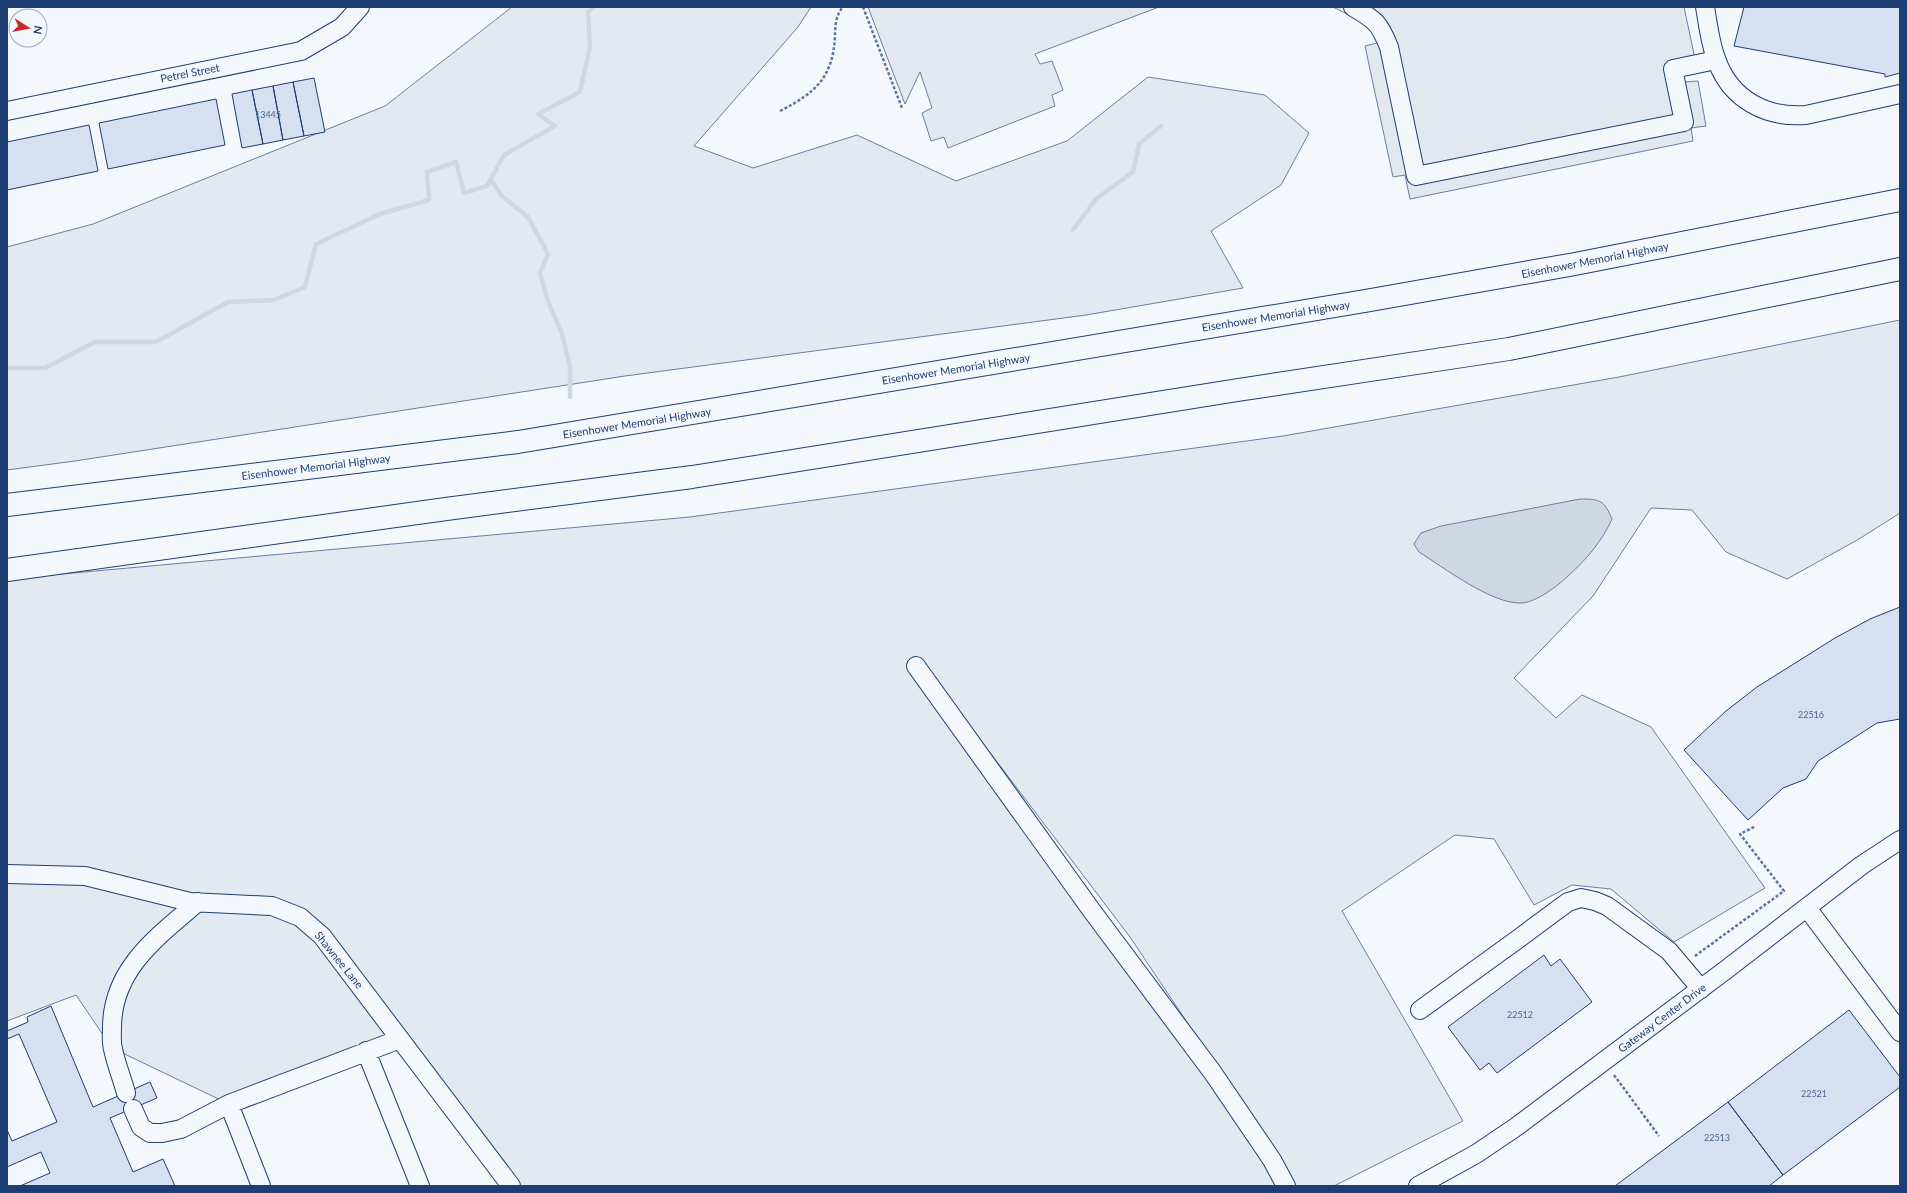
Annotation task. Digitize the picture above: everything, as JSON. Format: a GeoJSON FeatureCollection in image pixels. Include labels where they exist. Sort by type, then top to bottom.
{"type":"FeatureCollection","features":[{"type":"Feature","properties":{"kind":"highway","name":"Eisenhower Memorial Highway"},"geometry":{"type":"LineString","coordinates":[[7,505],[518,442],[1373,300],[1575,264],[1900,200]]}},
{"type":"Feature","properties":{"kind":"highway"},"geometry":{"type":"LineString","coordinates":[[7,570],[446,509],[700,476],[1230,391],[1509,349],[1900,269]]}},
{"type":"Feature","properties":{"kind":"street","name":"Petrel Street"},"geometry":{"type":"LineString","coordinates":[[7,111],[301,51],[342,27],[360,7]]}},
{"type":"Feature","properties":{"kind":"street"},"geometry":{"type":"LineString","coordinates":[[1353,7],[1375,20],[1382,30],[1389,47],[1404,125],[1416,176],[1684,122],[1674,69],[1716,60]]}},
{"type":"Feature","properties":{"kind":"street"},"geometry":{"type":"LineString","coordinates":[[1705,7],[1716,60],[1725,78],[1739,94],[1757,107],[1773,113],[1791,116],[1806,115],[1900,94]]}},
{"type":"Feature","properties":{"kind":"street"},"geometry":{"type":"LineString","coordinates":[[916,666],[1092,910],[1213,1072],[1272,1160],[1286,1186]]}},
{"type":"Feature","properties":{"kind":"street","name":"Gateway Center Drive"},"geometry":{"type":"LineString","coordinates":[[1418,1186],[1476,1154],[1516,1126],[1702,988],[1862,865],[1900,840]]}},
{"type":"Feature","properties":{"kind":"street","name":"Shawnee Lane"},"geometry":{"type":"LineString","coordinates":[[7,874],[85,876],[190,902],[272,906],[300,917],[322,936],[511,1186]]}},
{"type":"Feature","properties":{"kind":"street"},"geometry":{"type":"LineString","coordinates":[[1420,1010],[1568,902],[1581,898],[1595,901],[1607,906],[1668,951],[1702,988]]}},
{"type":"Feature","properties":{"kind":"street"},"geometry":{"type":"LineString","coordinates":[[198,902],[158,936],[132,965],[117,991],[112,1016],[112,1048],[130,1101],[141,1127],[150,1133],[162,1133],[181,1129],[229,1104],[400,1038]]}},
{"type":"Feature","properties":{"kind":"street"},"geometry":{"type":"LineString","coordinates":[[1807,908],[1900,1032]]}},
{"type":"Feature","properties":{"kind":"street"},"geometry":{"type":"LineString","coordinates":[[366,1051],[420,1186]]}},
{"type":"Feature","properties":{"kind":"street"},"geometry":{"type":"LineString","coordinates":[[229,1104],[261,1186]]}},
{"type":"Feature","properties":{"kind":"path"},"geometry":{"type":"LineString","coordinates":[[780,111],[809,94],[820,84],[827,74],[832,62],[835,25],[840,10],[843,7]]}},
{"type":"Feature","properties":{"kind":"path"},"geometry":{"type":"LineString","coordinates":[[863,7],[902,108]]}},
{"type":"Feature","properties":{"kind":"path"},"geometry":{"type":"LineString","coordinates":[[1682,966],[1784,891],[1740,834],[1756,826]]}},
{"type":"Feature","properties":{"kind":"path"},"geometry":{"type":"LineString","coordinates":[[1618,1081],[1659,1136]]}},
{"type":"Feature","properties":{"kind":"shaded area"},"geometry":{"type":"Polygon","coordinates":[[[512,7],[811,7],[798,27],[694,146],[753,168],[857,135],[956,181],[1067,141],[1148,77],[1265,95],[1309,133],[1281,185],[1211,231],[1243,288],[1086,315],[625,376],[75,461],[7,470],[7,247],[93,224],[385,106],[512,7]]]}},
{"type":"Feature","properties":{"kind":"shaded area"},"geometry":{"type":"Polygon","coordinates":[[[868,7],[1159,7],[1035,54],[1040,64],[1052,61],[1063,90],[1052,95],[1055,106],[948,148],[944,137],[931,141],[922,113],[932,108],[920,72],[905,104],[868,7]]]}},
{"type":"Feature","properties":{"kind":"shaded area"},"geometry":{"type":"Polygon","coordinates":[[[1333,7],[1684,7],[1694,54],[1683,74],[1684,82],[1698,81],[1706,126],[1691,128],[1693,141],[1410,199],[1405,175],[1393,177],[1365,46],[1377,43],[1369,25],[1333,7]]]}},
{"type":"Feature","properties":{"kind":"shaded area"},"geometry":{"type":"Polygon","coordinates":[[[1900,320],[1900,513],[1859,539],[1787,579],[1726,552],[1692,510],[1651,508],[1593,596],[1514,678],[1556,718],[1582,695],[1651,727],[1765,888],[1674,942],[1611,889],[1572,885],[1534,905],[1494,839],[1455,835],[1342,911],[1463,1121],[1334,1186],[511,1186],[400,1039],[229,1104],[112,1048],[76,995],[7,1021],[7,579],[690,517],[1283,436],[1619,377],[1900,320]],[[966,721],[1294,1182],[1130,937],[966,721]]]}},
{"type":"Feature","properties":{"kind":"shaded area"},"geometry":{"type":"Polygon","coordinates":[[[1580,499],[1597,500],[1604,504],[1612,519],[1604,535],[1588,556],[1564,580],[1540,597],[1528,602],[1510,602],[1483,592],[1419,552],[1414,544],[1421,533],[1441,526],[1580,499]]]}},
{"type":"Feature","properties":{"kind":"building"},"geometry":{"type":"Polygon","coordinates":[[[1744,7],[1900,7],[1900,73],[1885,77],[1885,74],[1734,46],[1744,7]]]}},
{"type":"Feature","properties":{"kind":"building"},"geometry":{"type":"Polygon","coordinates":[[[314,78],[325,132],[304,136],[293,82],[314,78]]]}},
{"type":"Feature","properties":{"kind":"building"},"geometry":{"type":"Polygon","coordinates":[[[293,82],[304,136],[283,140],[273,86],[293,82]]]}},
{"type":"Feature","properties":{"kind":"building"},"geometry":{"type":"Polygon","coordinates":[[[273,86],[283,140],[263,144],[252,90],[273,86]]]}},
{"type":"Feature","properties":{"kind":"building"},"geometry":{"type":"Polygon","coordinates":[[[252,90],[263,144],[242,148],[232,94],[252,90]]]}},
{"type":"Feature","properties":{"kind":"building"},"geometry":{"type":"Polygon","coordinates":[[[216,99],[225,145],[108,169],[99,123],[216,99]]]}},
{"type":"Feature","properties":{"kind":"building"},"geometry":{"type":"Polygon","coordinates":[[[89,125],[98,171],[7,190],[7,142],[89,125]]]}},
{"type":"Feature","properties":{"kind":"building"},"geometry":{"type":"Polygon","coordinates":[[[1900,607],[1900,719],[1877,723],[1818,761],[1806,779],[1783,788],[1748,820],[1684,750],[1726,711],[1757,687],[1835,638],[1870,619],[1900,607]]]}},
{"type":"Feature","properties":{"kind":"building"},"geometry":{"type":"Polygon","coordinates":[[[1544,955],[1551,966],[1560,959],[1592,1002],[1497,1073],[1489,1063],[1480,1070],[1448,1027],[1544,955]]]}},
{"type":"Feature","properties":{"kind":"building"},"geometry":{"type":"Polygon","coordinates":[[[51,1006],[93,1107],[150,1082],[157,1098],[110,1118],[133,1172],[163,1159],[175,1186],[20,1186],[50,1173],[41,1152],[7,1167],[7,1130],[12,1141],[57,1122],[19,1034],[7,1039],[7,1031],[28,1022],[27,1017],[51,1006]]]}},
{"type":"Feature","properties":{"kind":"building"},"geometry":{"type":"Polygon","coordinates":[[[1849,1010],[1900,1077],[1900,1087],[1783,1175],[1728,1102],[1849,1010]]]}},
{"type":"Feature","properties":{"kind":"building"},"geometry":{"type":"Polygon","coordinates":[[[1728,1102],[1783,1175],[1769,1186],[1615,1186],[1728,1102]]]}},
{"type":"Feature","properties":{"kind":"waterway"},"geometry":{"type":"LineString","coordinates":[[7,368],[45,368],[95,342],[156,342],[228,302],[274,300],[305,287],[316,244],[380,214],[429,200],[427,172],[456,162],[464,193],[487,186],[504,155],[555,126],[538,114],[580,92],[590,47],[588,12],[593,7]]}},
{"type":"Feature","properties":{"kind":"waterway"},"geometry":{"type":"LineString","coordinates":[[1073,230],[1096,199],[1133,172],[1139,144],[1161,126]]}},
{"type":"Feature","properties":{"kind":"waterway"},"geometry":{"type":"LineString","coordinates":[[491,180],[502,196],[528,217],[548,254],[540,273],[548,301],[562,334],[570,366],[570,397]]}}]}
